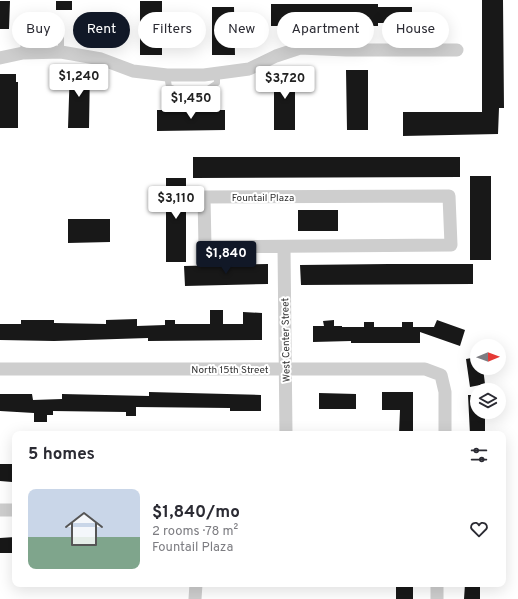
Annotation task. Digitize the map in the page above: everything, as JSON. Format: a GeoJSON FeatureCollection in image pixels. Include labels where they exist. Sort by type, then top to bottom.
{"type":"FeatureCollection","features":[{"type":"Feature","properties":{"kind":"street"},"geometry":{"type":"LineString","coordinates":[[0,58],[23,53],[61,52],[101,59],[132,71],[167,75],[217,74],[249,69],[276,56],[300,48],[346,50],[457,50]]}},
{"type":"Feature","properties":{"kind":"street","name":"Fountail Plaza"},"geometry":{"type":"LineString","coordinates":[[449,196],[451,245],[284,247],[205,248],[204,197],[449,196]]}},
{"type":"Feature","properties":{"kind":"street","name":"West Center Street"},"geometry":{"type":"LineString","coordinates":[[284,247],[286,431]]}},
{"type":"Feature","properties":{"kind":"street","name":"North 15th Street"},"geometry":{"type":"LineString","coordinates":[[0,369],[425,368],[441,375],[445,392],[445,431]]}},
{"type":"Feature","properties":{"kind":"street"},"geometry":{"type":"LineString","coordinates":[[0,510],[12,510]]}},
{"type":"Feature","properties":{"kind":"street"},"geometry":{"type":"LineString","coordinates":[[195,599],[196,587]]}},
{"type":"Feature","properties":{"kind":"street"},"geometry":{"type":"LineString","coordinates":[[437,587],[437,599]]}},
{"type":"Feature","properties":{"kind":"lane"},"geometry":{"type":"LineString","coordinates":[[23,53],[24,35],[27,32],[56,32],[61,38],[61,52]]}},
{"type":"Feature","properties":{"kind":"building"},"geometry":{"type":"Polygon","coordinates":[[[482,0],[503,0],[504,108],[499,108],[498,134],[403,136],[403,112],[482,112],[482,0]]]}},
{"type":"Feature","properties":{"kind":"building"},"geometry":{"type":"Polygon","coordinates":[[[0,1],[10,1],[9,29],[0,29],[0,1]]]}},
{"type":"Feature","properties":{"kind":"building"},"geometry":{"type":"Polygon","coordinates":[[[56,1],[72,1],[72,10],[56,10],[56,1]]]}},
{"type":"Feature","properties":{"kind":"building"},"geometry":{"type":"Polygon","coordinates":[[[140,1],[162,1],[162,12],[140,12],[140,1]]]}},
{"type":"Feature","properties":{"kind":"building"},"geometry":{"type":"Polygon","coordinates":[[[271,4],[378,4],[378,7],[412,7],[412,12],[382,12],[382,23],[378,23],[378,26],[374,26],[374,12],[277,12],[277,26],[271,26],[271,4]]]}},
{"type":"Feature","properties":{"kind":"building"},"geometry":{"type":"Polygon","coordinates":[[[212,7],[234,7],[234,12],[214,12],[214,48],[235,48],[235,55],[212,55],[212,7]]]}},
{"type":"Feature","properties":{"kind":"building"},"geometry":{"type":"Polygon","coordinates":[[[140,48],[162,48],[162,55],[140,55],[140,48]]]}},
{"type":"Feature","properties":{"kind":"building"},"geometry":{"type":"Polygon","coordinates":[[[70,67],[90,67],[89,128],[68,128],[70,67]]]}},
{"type":"Feature","properties":{"kind":"building"},"geometry":{"type":"Polygon","coordinates":[[[295,69],[295,130],[274,130],[274,70],[295,69]]]}},
{"type":"Feature","properties":{"kind":"building"},"geometry":{"type":"Polygon","coordinates":[[[346,70],[368,70],[368,130],[347,130],[346,70]]]}},
{"type":"Feature","properties":{"kind":"building"},"geometry":{"type":"Polygon","coordinates":[[[0,74],[16,74],[16,82],[18,82],[18,128],[0,128],[0,74]]]}},
{"type":"Feature","properties":{"kind":"building"},"geometry":{"type":"Polygon","coordinates":[[[157,110],[225,110],[225,130],[157,131],[157,110]]]}},
{"type":"Feature","properties":{"kind":"building"},"geometry":{"type":"Polygon","coordinates":[[[193,157],[460,157],[460,177],[193,178],[193,157]]]}},
{"type":"Feature","properties":{"kind":"building"},"geometry":{"type":"Polygon","coordinates":[[[470,176],[491,176],[491,260],[470,260],[470,176]]]}},
{"type":"Feature","properties":{"kind":"building"},"geometry":{"type":"Polygon","coordinates":[[[166,178],[186,178],[186,262],[166,262],[166,178]]]}},
{"type":"Feature","properties":{"kind":"building"},"geometry":{"type":"Polygon","coordinates":[[[298,210],[338,210],[338,231],[298,231],[298,210]]]}},
{"type":"Feature","properties":{"kind":"building"},"geometry":{"type":"Polygon","coordinates":[[[68,219],[110,219],[110,242],[68,243],[68,219]]]}},
{"type":"Feature","properties":{"kind":"building"},"geometry":{"type":"Polygon","coordinates":[[[268,264],[268,284],[185,286],[184,266],[268,264]]]}},
{"type":"Feature","properties":{"kind":"building"},"geometry":{"type":"Polygon","coordinates":[[[473,264],[473,284],[301,285],[300,265],[473,264]]]}},
{"type":"Feature","properties":{"kind":"building"},"geometry":{"type":"Polygon","coordinates":[[[210,310],[223,310],[223,324],[243,324],[243,312],[262,313],[262,340],[148,341],[148,338],[54,341],[0,340],[0,324],[21,324],[21,320],[54,320],[54,323],[106,324],[106,320],[137,319],[137,326],[165,325],[165,320],[175,320],[175,324],[210,324],[210,310]]]}},
{"type":"Feature","properties":{"kind":"building"},"geometry":{"type":"Polygon","coordinates":[[[334,320],[334,326],[342,327],[364,327],[364,322],[374,322],[374,327],[402,327],[402,322],[413,322],[413,327],[434,327],[437,320],[465,330],[460,346],[420,332],[420,343],[351,343],[351,341],[313,342],[313,326],[324,326],[323,321],[334,320]]]}},
{"type":"Feature","properties":{"kind":"building"},"geometry":{"type":"Polygon","coordinates":[[[470,358],[470,375],[484,375],[485,383],[470,383],[470,387],[466,359],[470,358]]]}},
{"type":"Feature","properties":{"kind":"building"},"geometry":{"type":"Polygon","coordinates":[[[149,392],[261,395],[261,411],[230,411],[230,408],[136,407],[136,416],[126,416],[126,412],[53,411],[53,415],[47,415],[47,422],[34,422],[34,413],[0,411],[0,394],[32,394],[33,400],[62,399],[62,394],[149,396],[149,392]]]}},
{"type":"Feature","properties":{"kind":"building"},"geometry":{"type":"Polygon","coordinates":[[[382,392],[413,392],[413,431],[399,431],[400,410],[382,410],[382,392]]]}},
{"type":"Feature","properties":{"kind":"building"},"geometry":{"type":"Polygon","coordinates":[[[319,393],[356,394],[356,409],[319,409],[319,393]]]}},
{"type":"Feature","properties":{"kind":"building"},"geometry":{"type":"Polygon","coordinates":[[[468,395],[470,395],[470,419],[485,419],[485,431],[470,431],[468,395]]]}},
{"type":"Feature","properties":{"kind":"building"},"geometry":{"type":"Polygon","coordinates":[[[0,464],[12,464],[12,482],[0,481],[0,464]]]}},
{"type":"Feature","properties":{"kind":"building"},"geometry":{"type":"Polygon","coordinates":[[[12,537],[12,553],[0,553],[0,538],[12,537]]]}},
{"type":"Feature","properties":{"kind":"building"},"geometry":{"type":"Polygon","coordinates":[[[396,587],[413,587],[413,599],[396,599],[396,587]]]}},
{"type":"Feature","properties":{"kind":"building"},"geometry":{"type":"Polygon","coordinates":[[[465,587],[480,587],[480,599],[464,599],[465,587]]]}}]}
